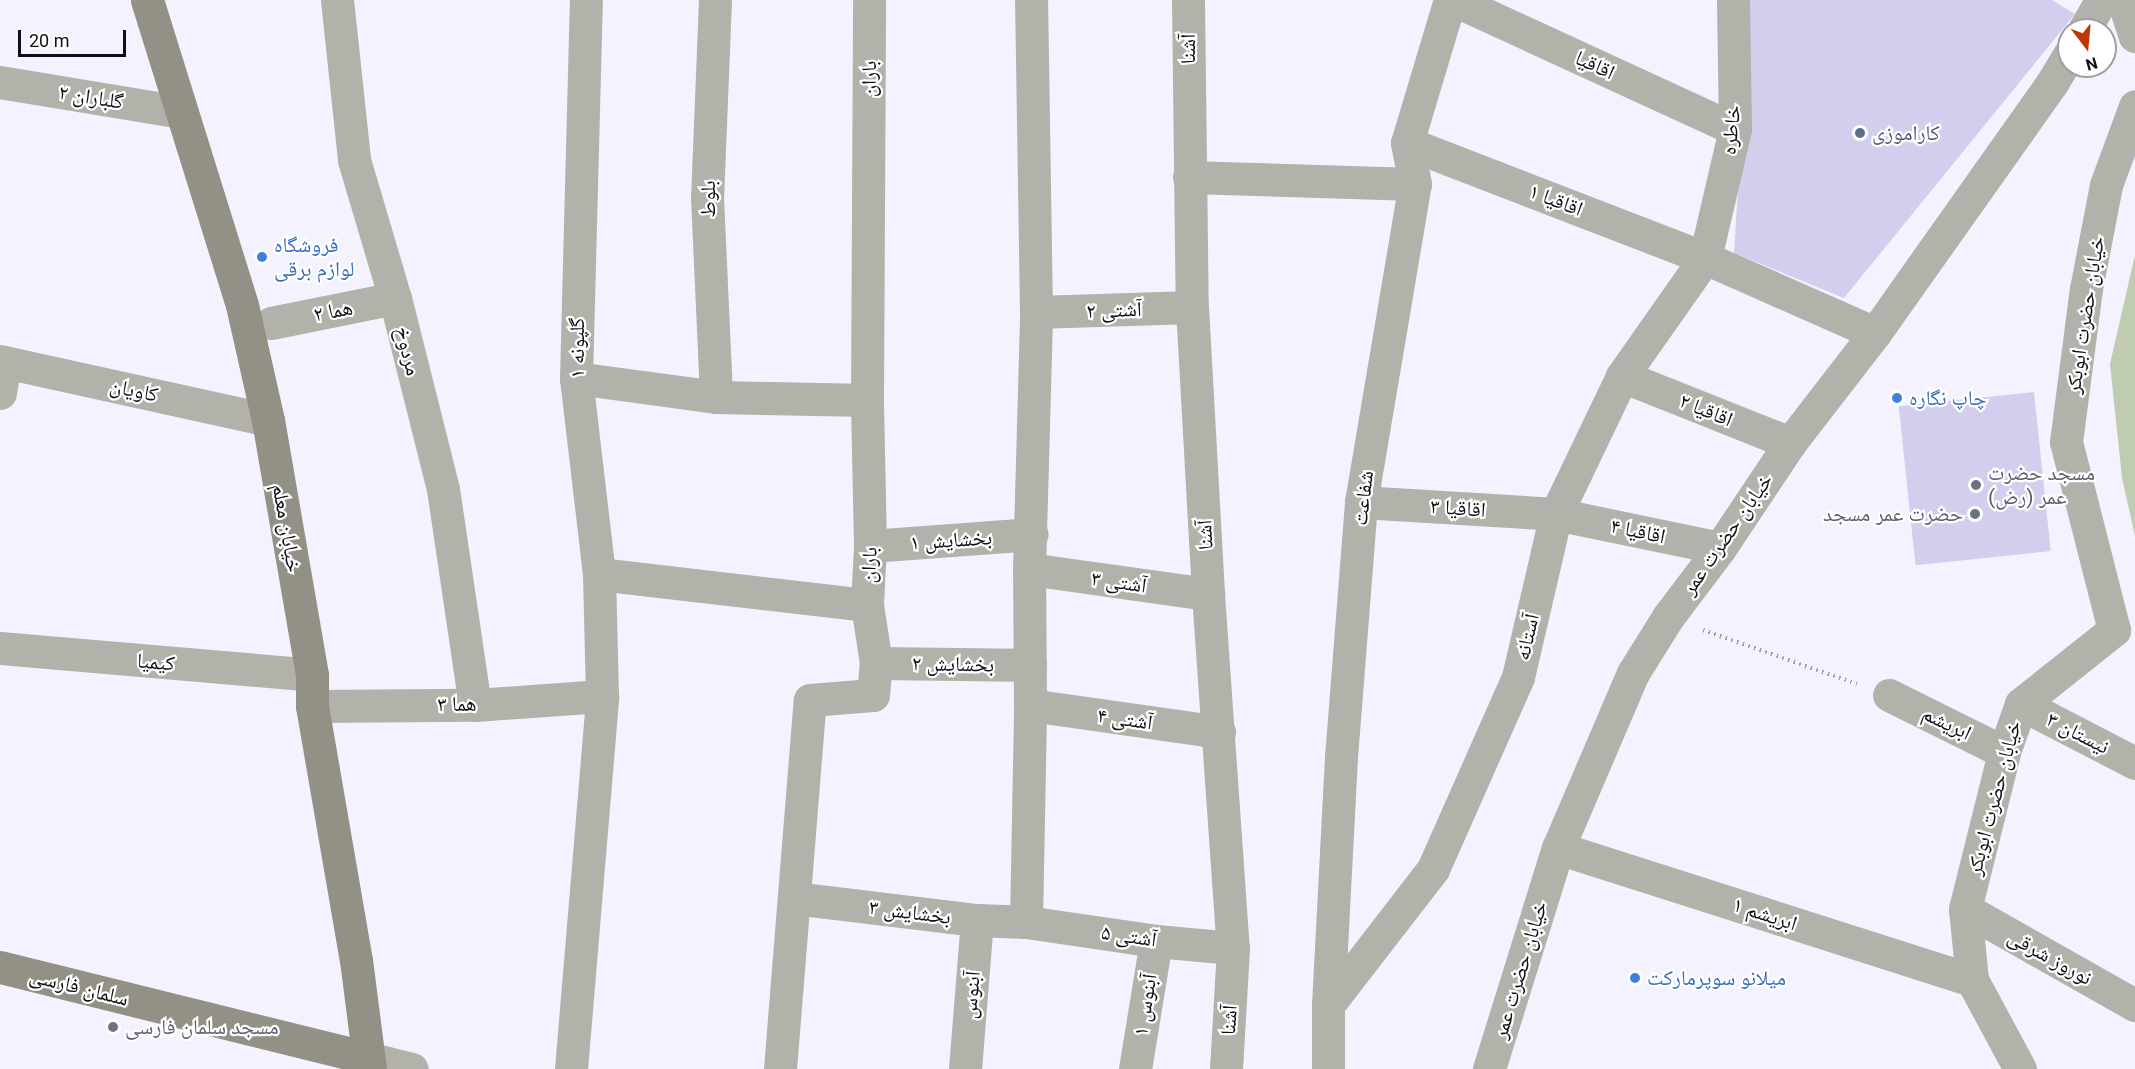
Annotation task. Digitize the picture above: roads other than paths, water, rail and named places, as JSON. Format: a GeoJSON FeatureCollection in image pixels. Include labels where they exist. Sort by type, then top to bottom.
{"type":"FeatureCollection","features":[{"type":"Feature","properties":{"kind":"street","name":"خیابان معلم"},"geometry":{"type":"LineString","coordinates":[[147,0],[242,305],[268,420],[356,960],[369,1064]]}},
{"type":"Feature","properties":{"kind":"street","name":"مردوخ"},"geometry":{"type":"LineString","coordinates":[[337,0],[354,160],[395,298],[443,489],[475,705]]}},
{"type":"Feature","properties":{"kind":"street","name":"گلپونه ۱"},"geometry":{"type":"LineString","coordinates":[[571,1069],[602,696],[598,574],[576,378],[586,0]]}},
{"type":"Feature","properties":{"kind":"street","name":"بلوط"},"geometry":{"type":"LineString","coordinates":[[715,0],[707,197],[716,397]]}},
{"type":"Feature","properties":{"kind":"street","name":"باران"},"geometry":{"type":"LineString","coordinates":[[780,1069],[810,700],[873,695],[876,663],[867,605],[870,546],[867,400],[869,0]]}},
{"type":"Feature","properties":{"kind":"street"},"geometry":{"type":"LineString","coordinates":[[1026,922],[1030,705],[1029,569],[1032,534],[1036,312],[1031,0]]}},
{"type":"Feature","properties":{"kind":"street","name":"آشنا"},"geometry":{"type":"LineString","coordinates":[[1188,0],[1192,307],[1208,594],[1220,732],[1233,948],[1226,1069]]}},
{"type":"Feature","properties":{"kind":"street","name":"اقاقیا"},"geometry":{"type":"LineString","coordinates":[[1452,0],[1735,129]]}},
{"type":"Feature","properties":{"kind":"street","name":"شفاعت"},"geometry":{"type":"LineString","coordinates":[[1328,1069],[1328,1005],[1341,757],[1361,502],[1415,184],[1407,143],[1452,0]]}},
{"type":"Feature","properties":{"kind":"street"},"geometry":{"type":"LineString","coordinates":[[2091,18],[2102,0]]}},
{"type":"Feature","properties":{"kind":"street"},"geometry":{"type":"LineString","coordinates":[[2123,0],[2135,36]]}},
{"type":"Feature","properties":{"kind":"street","name":"خاطره"},"geometry":{"type":"LineString","coordinates":[[1705,258],[1735,129],[1731,1]]}},
{"type":"Feature","properties":{"kind":"street","name":"خیابان حضرت عمر"},"geometry":{"type":"LineString","coordinates":[[1492,1068],[1558,848],[1633,673],[1668,617],[1720,548],[1790,443],[1875,333],[2057,75]]}},
{"type":"Feature","properties":{"kind":"street","name":"گلباران ۲"},"geometry":{"type":"LineString","coordinates":[[0,82],[182,112]]}},
{"type":"Feature","properties":{"kind":"street","name":"خیابان حضرت ابوبکر"},"geometry":{"type":"LineString","coordinates":[[2020,1069],[1972,980],[1965,909],[2004,752],[2021,704],[2125,632],[2066,442],[2086,289],[2106,185],[2135,106]]}},
{"type":"Feature","properties":{"kind":"street","name":"اقاقیا ۱"},"geometry":{"type":"LineString","coordinates":[[1407,143],[1705,258],[1875,333]]}},
{"type":"Feature","properties":{"kind":"street"},"geometry":{"type":"LineString","coordinates":[[1189,177],[1415,184]]}},
{"type":"Feature","properties":{"kind":"street","name":"آستانه"},"geometry":{"type":"LineString","coordinates":[[1328,1005],[1433,869],[1518,677],[1556,514],[1622,376],[1705,258]]}},
{"type":"Feature","properties":{"kind":"street","name":"هما ۲"},"geometry":{"type":"LineString","coordinates":[[272,323],[395,298]]}},
{"type":"Feature","properties":{"kind":"street","name":"آشتی ۲"},"geometry":{"type":"LineString","coordinates":[[1036,312],[1192,307]]}},
{"type":"Feature","properties":{"kind":"street","name":"کاویان"},"geometry":{"type":"LineString","coordinates":[[2,372],[268,420]]}},
{"type":"Feature","properties":{"kind":"street","name":"اقاقیا ۲"},"geometry":{"type":"LineString","coordinates":[[1622,376],[1790,443]]}},
{"type":"Feature","properties":{"kind":"street"},"geometry":{"type":"LineString","coordinates":[[576,378],[716,397],[867,400]]}},
{"type":"Feature","properties":{"kind":"street","name":"اقاقیا ۳"},"geometry":{"type":"LineString","coordinates":[[1361,502],[1556,514]]}},
{"type":"Feature","properties":{"kind":"street","name":"اقاقیا ۴"},"geometry":{"type":"LineString","coordinates":[[1556,514],[1720,548]]}},
{"type":"Feature","properties":{"kind":"street","name":"بخشایش ۱"},"geometry":{"type":"LineString","coordinates":[[870,546],[1032,534]]}},
{"type":"Feature","properties":{"kind":"street","name":"آشتی ۳"},"geometry":{"type":"LineString","coordinates":[[1029,569],[1208,594]]}},
{"type":"Feature","properties":{"kind":"street"},"geometry":{"type":"LineString","coordinates":[[598,574],[867,605]]}},
{"type":"Feature","properties":{"kind":"street","name":"کیمیا"},"geometry":{"type":"LineString","coordinates":[[0,648],[312,691]]}},
{"type":"Feature","properties":{"kind":"street","name":"بخشایش ۲"},"geometry":{"type":"LineString","coordinates":[[876,663],[1030,665]]}},
{"type":"Feature","properties":{"kind":"street","name":"هما ۳"},"geometry":{"type":"LineString","coordinates":[[312,691],[475,705],[602,696]]}},
{"type":"Feature","properties":{"kind":"street","name":"ابریشم"},"geometry":{"type":"LineString","coordinates":[[1889,695],[2004,752]]}},
{"type":"Feature","properties":{"kind":"street","name":"نیستان ۳"},"geometry":{"type":"LineString","coordinates":[[2021,704],[2135,763]]}},
{"type":"Feature","properties":{"kind":"street","name":"آشتی ۴"},"geometry":{"type":"LineString","coordinates":[[1030,705],[1220,732]]}},
{"type":"Feature","properties":{"kind":"street","name":"ابریشم ۱"},"geometry":{"type":"LineString","coordinates":[[1558,848],[1972,980]]}},
{"type":"Feature","properties":{"kind":"street","name":"بخشایش ۳"},"geometry":{"type":"LineString","coordinates":[[794,898],[977,920],[1026,922]]}},
{"type":"Feature","properties":{"kind":"street","name":"نوروز شرقی"},"geometry":{"type":"LineString","coordinates":[[1965,909],[2135,1005]]}},
{"type":"Feature","properties":{"kind":"street","name":"آبنوس"},"geometry":{"type":"LineString","coordinates":[[965,1069],[977,920]]}},
{"type":"Feature","properties":{"kind":"street","name":"آشتی ۵"},"geometry":{"type":"LineString","coordinates":[[1026,922],[1233,948]]}},
{"type":"Feature","properties":{"kind":"street","name":"آبنوس ۱"},"geometry":{"type":"LineString","coordinates":[[1134,1069],[1156,940]]}},
{"type":"Feature","properties":{"kind":"street","name":"سلمان فارسی"},"geometry":{"type":"LineString","coordinates":[[0,967],[369,1064]]}},
{"type":"Feature","properties":{"kind":"street"},"geometry":{"type":"LineString","coordinates":[[369,1064],[412,1069]]}},
{"type":"Feature","properties":{"kind":"place","name":"کاراموزی"},"geometry":{"type":"Point","coordinates":[1860,133]}},
{"type":"Feature","properties":{"kind":"place","name":"فروشگاه لوازم برقی"},"geometry":{"type":"Point","coordinates":[262,257]}},
{"type":"Feature","properties":{"kind":"place","name":"چاپ نگاره"},"geometry":{"type":"Point","coordinates":[1897,398]}},
{"type":"Feature","properties":{"kind":"place","name":"مسجد حضرت عمر (رض)"},"geometry":{"type":"Point","coordinates":[1976,485]}},
{"type":"Feature","properties":{"kind":"place","name":"حضرت عمر مسجد"},"geometry":{"type":"Point","coordinates":[1975,514]}},
{"type":"Feature","properties":{"kind":"place","name":"میلانو سوپرمارکت"},"geometry":{"type":"Point","coordinates":[1635,978]}},
{"type":"Feature","properties":{"kind":"place","name":"مسجد سلمان فارسی"},"geometry":{"type":"Point","coordinates":[113,1027]}}]}
